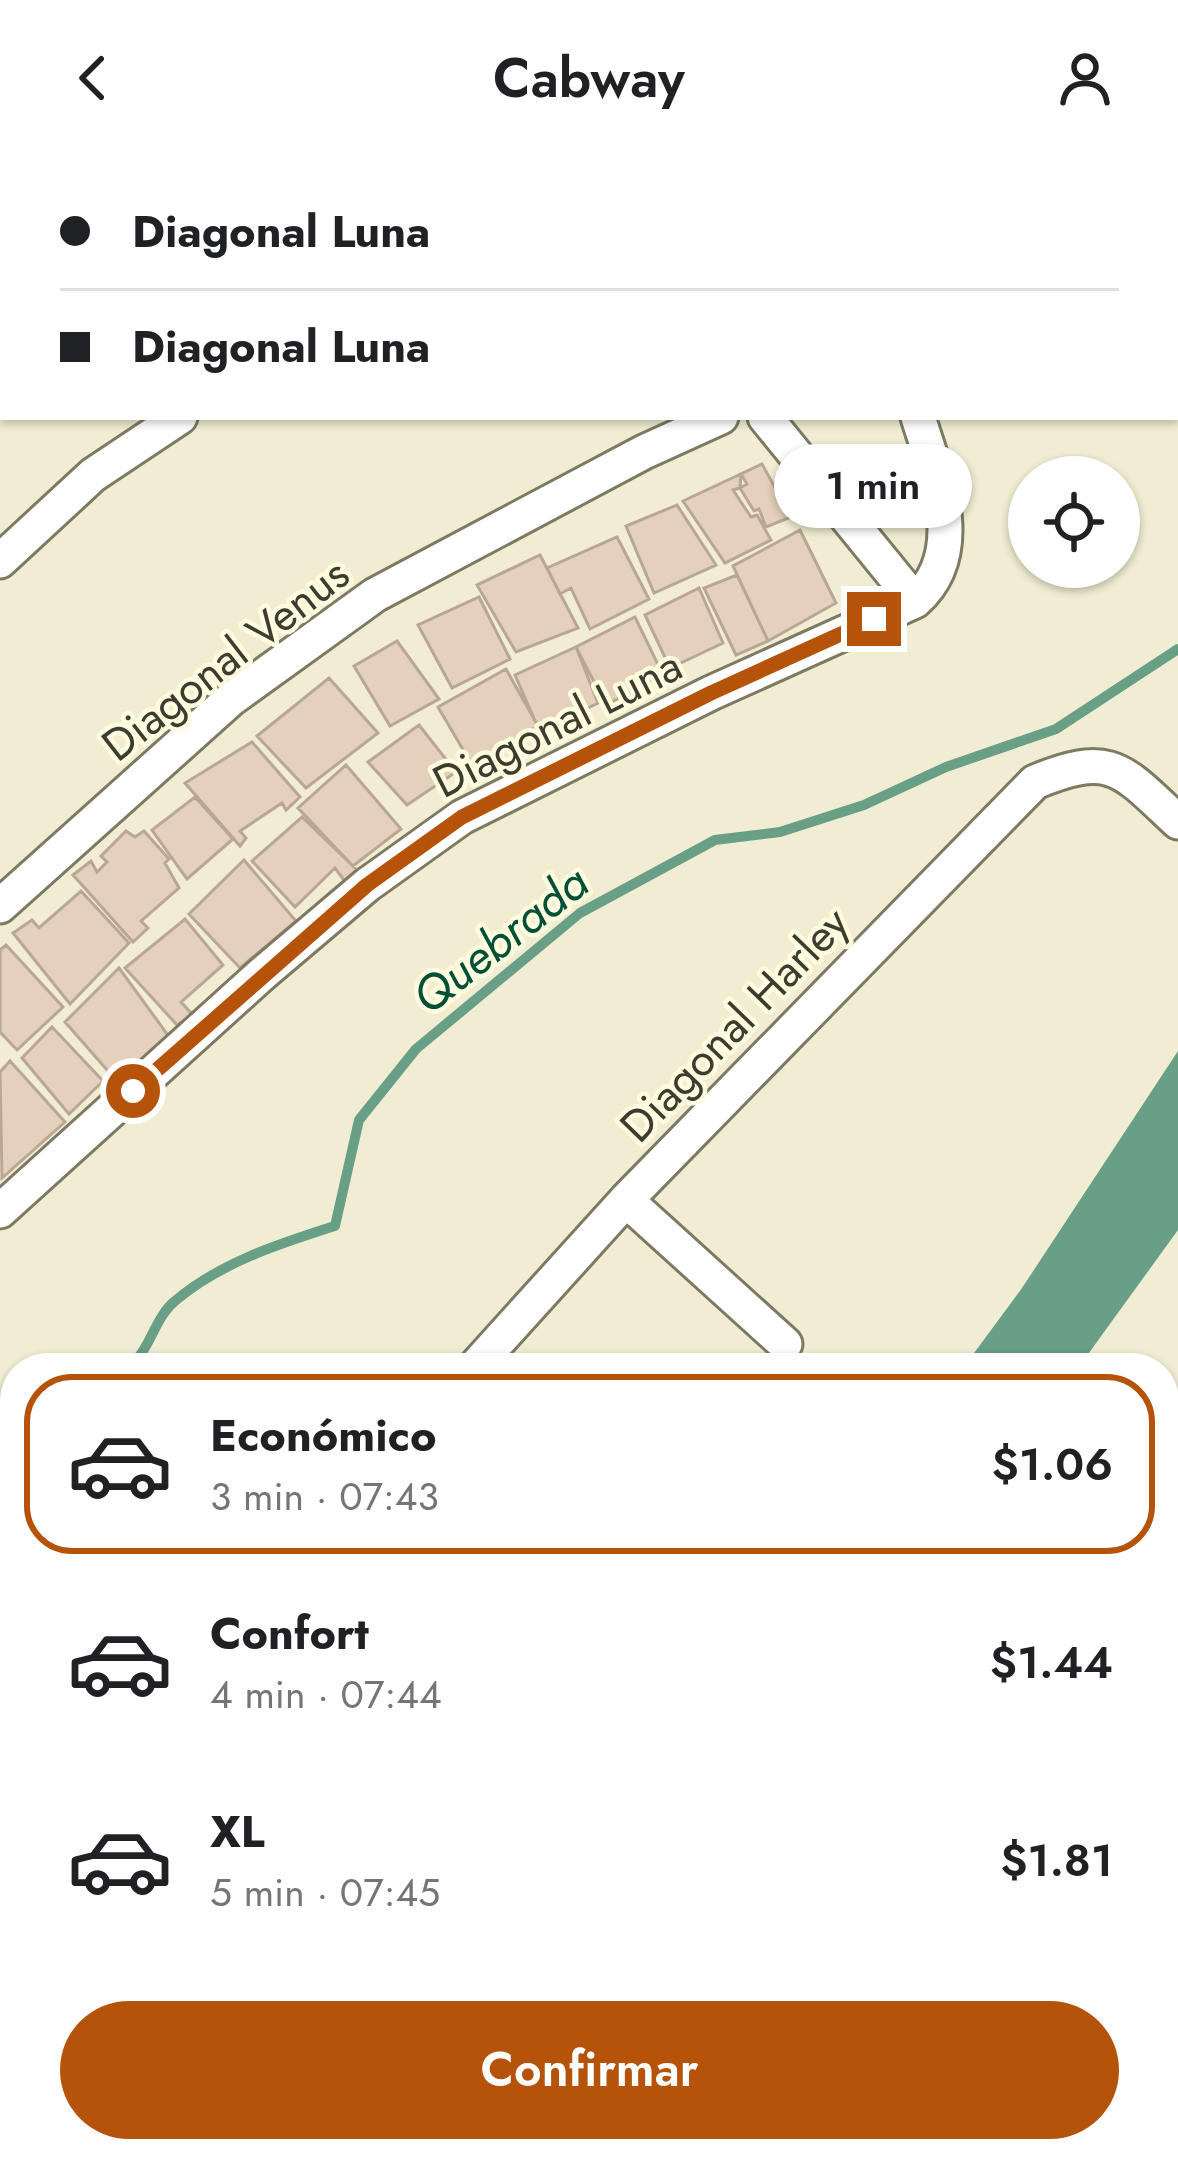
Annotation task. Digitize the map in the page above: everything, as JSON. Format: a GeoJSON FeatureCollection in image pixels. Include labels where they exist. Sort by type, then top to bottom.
{"type":"FeatureCollection","features":[{"type":"Feature","properties":{"kind":"street"},"geometry":{"type":"LineString","coordinates":[[0,561],[93,475],[176,420]]}},
{"type":"Feature","properties":{"kind":"street","name":"Diagonal Venus"},"geometry":{"type":"LineString","coordinates":[[0,906],[231,699],[375,596],[644,452],[714,420]]}},
{"type":"Feature","properties":{"kind":"street"},"geometry":{"type":"LineString","coordinates":[[767,420],[915,601],[932,586],[944,554],[945,507],[919,420]]}},
{"type":"Feature","properties":{"kind":"street","name":"Diagonal Luna"},"geometry":{"type":"LineString","coordinates":[[1,1208],[367,885],[462,817],[711,693],[915,601]]}},
{"type":"Feature","properties":{"kind":"street","name":"Diagonal Harley"},"geometry":{"type":"LineString","coordinates":[[488,1353],[626,1200],[1035,782],[1077,765],[1121,770],[1178,822]]}},
{"type":"Feature","properties":{"kind":"street"},"geometry":{"type":"LineString","coordinates":[[626,1200],[785,1344]]}},
{"type":"Feature","properties":{"kind":"shaded area"},"geometry":{"type":"Polygon","coordinates":[[[1178,1051],[1178,1230],[1089,1353],[974,1353],[1178,1051]]]}},
{"type":"Feature","properties":{"kind":"building"},"geometry":{"type":"Polygon","coordinates":[[[762,464],[791,517],[766,527],[759,509],[754,511],[740,488],[747,484],[741,474],[762,464]]]}},
{"type":"Feature","properties":{"kind":"building"},"geometry":{"type":"Polygon","coordinates":[[[741,474],[740,488],[733,490],[751,517],[757,515],[771,540],[725,563],[683,501],[741,474]]]}},
{"type":"Feature","properties":{"kind":"building"},"geometry":{"type":"Polygon","coordinates":[[[677,505],[716,565],[654,593],[626,526],[677,505]]]}},
{"type":"Feature","properties":{"kind":"building"},"geometry":{"type":"Polygon","coordinates":[[[800,530],[836,603],[768,641],[733,566],[800,530]]]}},
{"type":"Feature","properties":{"kind":"building"},"geometry":{"type":"Polygon","coordinates":[[[617,537],[649,599],[590,629],[571,588],[560,594],[547,568],[617,537]]]}},
{"type":"Feature","properties":{"kind":"building"},"geometry":{"type":"Polygon","coordinates":[[[540,555],[578,628],[516,652],[477,585],[540,555]]]}},
{"type":"Feature","properties":{"kind":"building"},"geometry":{"type":"Polygon","coordinates":[[[737,575],[768,641],[736,655],[704,588],[737,575]]]}},
{"type":"Feature","properties":{"kind":"building"},"geometry":{"type":"Polygon","coordinates":[[[699,588],[723,643],[670,668],[645,615],[699,588]]]}},
{"type":"Feature","properties":{"kind":"building"},"geometry":{"type":"Polygon","coordinates":[[[479,597],[510,659],[452,688],[418,625],[479,597]]]}},
{"type":"Feature","properties":{"kind":"building"},"geometry":{"type":"Polygon","coordinates":[[[635,617],[663,675],[606,705],[576,647],[635,617]]]}},
{"type":"Feature","properties":{"kind":"building"},"geometry":{"type":"Polygon","coordinates":[[[397,641],[439,699],[390,726],[354,666],[397,641]]]}},
{"type":"Feature","properties":{"kind":"building"},"geometry":{"type":"Polygon","coordinates":[[[576,647],[598,703],[540,732],[515,675],[576,647]]]}},
{"type":"Feature","properties":{"kind":"building"},"geometry":{"type":"Polygon","coordinates":[[[506,669],[538,726],[472,765],[438,707],[506,669]]]}},
{"type":"Feature","properties":{"kind":"building"},"geometry":{"type":"Polygon","coordinates":[[[329,678],[378,733],[306,788],[257,736],[329,678]]]}},
{"type":"Feature","properties":{"kind":"building"},"geometry":{"type":"Polygon","coordinates":[[[419,725],[456,772],[407,805],[368,762],[419,725]]]}},
{"type":"Feature","properties":{"kind":"building"},"geometry":{"type":"Polygon","coordinates":[[[252,742],[300,797],[286,810],[282,803],[240,831],[246,838],[240,846],[185,783],[252,742]]]}},
{"type":"Feature","properties":{"kind":"building"},"geometry":{"type":"Polygon","coordinates":[[[346,765],[401,829],[353,866],[298,808],[346,765]]]}},
{"type":"Feature","properties":{"kind":"building"},"geometry":{"type":"Polygon","coordinates":[[[195,797],[233,839],[187,879],[152,830],[195,797]]]}},
{"type":"Feature","properties":{"kind":"building"},"geometry":{"type":"Polygon","coordinates":[[[302,817],[358,871],[346,883],[335,868],[295,907],[252,861],[302,817]]]}},
{"type":"Feature","properties":{"kind":"building"},"geometry":{"type":"Polygon","coordinates":[[[126,831],[135,837],[144,831],[169,859],[165,863],[179,888],[141,921],[148,928],[133,942],[73,875],[91,861],[97,872],[107,862],[101,856],[126,831]]]}},
{"type":"Feature","properties":{"kind":"building"},"geometry":{"type":"Polygon","coordinates":[[[244,860],[296,921],[240,968],[189,914],[244,860]]]}},
{"type":"Feature","properties":{"kind":"building"},"geometry":{"type":"Polygon","coordinates":[[[81,891],[129,943],[70,1004],[13,933],[32,920],[39,928],[81,891]]]}},
{"type":"Feature","properties":{"kind":"building"},"geometry":{"type":"Polygon","coordinates":[[[185,919],[223,965],[181,1002],[193,1015],[177,1025],[125,968],[185,919]]]}},
{"type":"Feature","properties":{"kind":"building"},"geometry":{"type":"Polygon","coordinates":[[[6,945],[63,1007],[17,1050],[0,1032],[0,950],[6,945]]]}},
{"type":"Feature","properties":{"kind":"building"},"geometry":{"type":"Polygon","coordinates":[[[119,968],[170,1038],[115,1079],[65,1022],[119,968]]]}},
{"type":"Feature","properties":{"kind":"building"},"geometry":{"type":"Polygon","coordinates":[[[52,1027],[103,1081],[69,1114],[22,1058],[52,1027]]]}},
{"type":"Feature","properties":{"kind":"building"},"geometry":{"type":"Polygon","coordinates":[[[10,1061],[65,1122],[2,1178],[0,1072],[10,1061]]]}},
{"type":"Feature","properties":{"kind":"waterway","name":"Quebrada"},"geometry":{"type":"LineString","coordinates":[[141,1353],[168,1308],[193,1287],[251,1256],[335,1226],[359,1120],[416,1049],[580,913],[715,840],[780,832],[864,805],[946,767],[1056,729],[1178,649]]}},
{"type":"Feature","properties":{"kind":"route"},"geometry":{"type":"LineString","coordinates":[[133,1091],[367,885],[462,817],[711,693],[874,619]]}}]}
